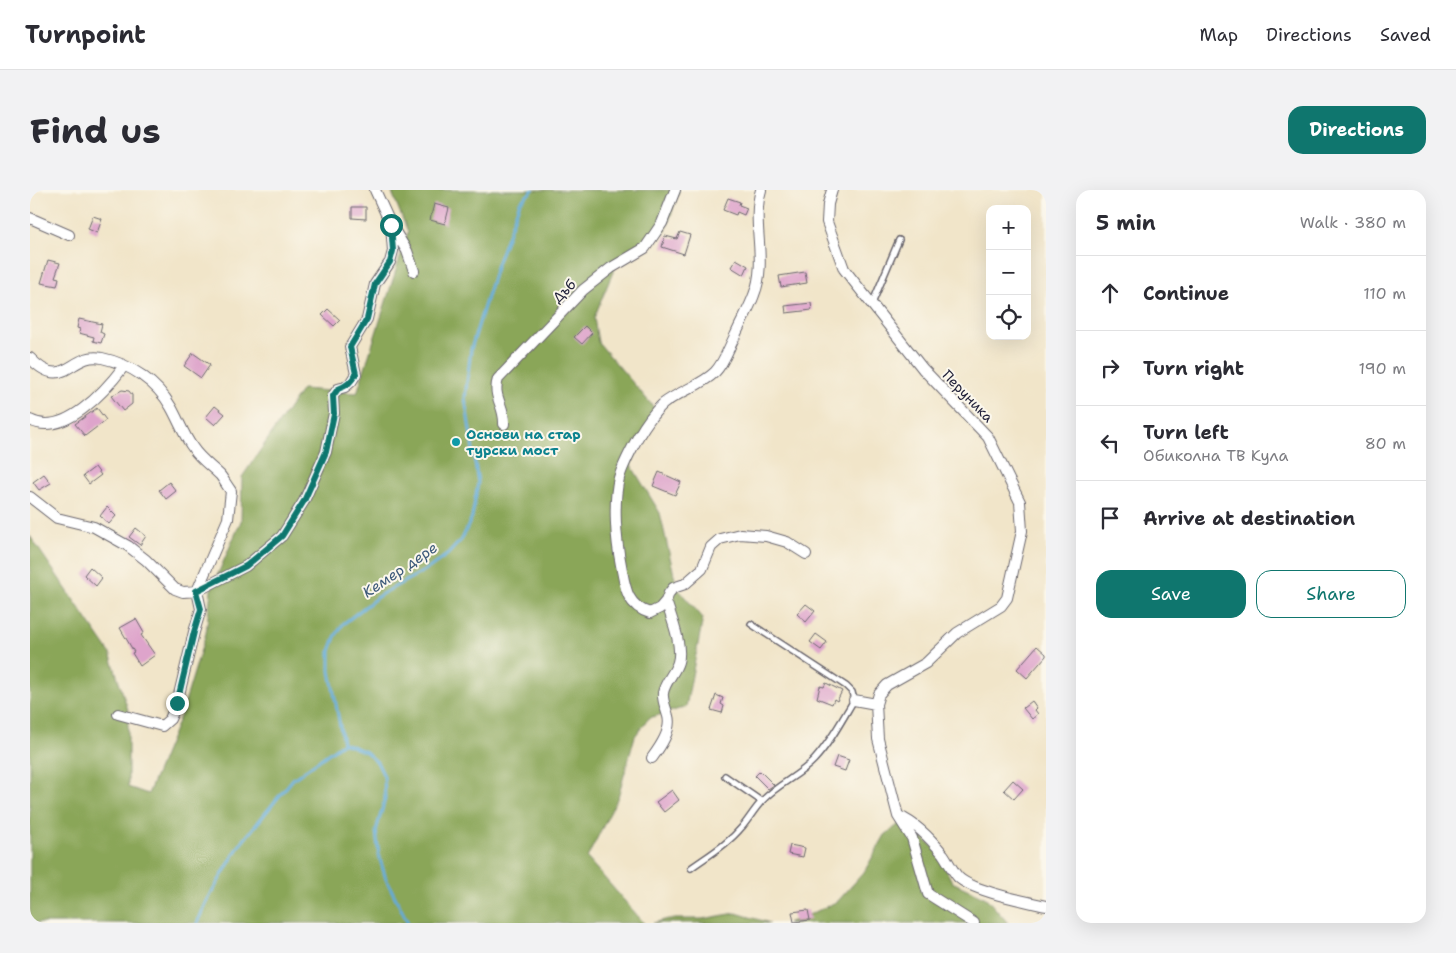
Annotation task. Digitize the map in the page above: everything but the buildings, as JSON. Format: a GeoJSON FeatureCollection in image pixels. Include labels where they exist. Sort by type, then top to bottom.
{"type":"FeatureCollection","features":[{"type":"Feature","properties":{"kind":"street"},"geometry":{"type":"LineString","coordinates":[[375,190],[391,225],[407,251],[414,272]]}},
{"type":"Feature","properties":{"kind":"street","name":"Дъб"},"geometry":{"type":"LineString","coordinates":[[504,424],[504,415],[495,389],[498,379],[583,290],[611,268],[645,248],[662,223],[675,190]]}},
{"type":"Feature","properties":{"kind":"street"},"geometry":{"type":"LineString","coordinates":[[762,190],[757,211],[761,246],[759,276],[755,293],[724,358],[715,372],[664,404],[648,421],[626,459],[619,479],[616,501],[619,552],[627,593],[634,605],[640,610],[650,613],[660,608],[666,601],[668,593],[672,588],[685,584],[702,569],[711,547],[720,539],[740,534],[766,536],[788,542],[806,554]]}},
{"type":"Feature","properties":{"kind":"street","name":"Перуника"},"geometry":{"type":"LineString","coordinates":[[832,190],[828,204],[827,222],[844,269],[922,370],[988,437],[1020,502],[1022,531],[1007,598],[1001,606],[957,633],[926,663],[887,685],[880,694],[876,704]]}},
{"type":"Feature","properties":{"kind":"street"},"geometry":{"type":"LineString","coordinates":[[30,218],[69,235]]}},
{"type":"Feature","properties":{"kind":"street"},"geometry":{"type":"LineString","coordinates":[[30,497],[57,518],[94,527],[128,546],[146,560],[175,589],[183,592],[196,591],[246,566],[282,536],[304,501],[326,452],[334,414],[333,396],[338,389],[351,382],[356,374],[350,347],[367,319],[375,284],[390,262],[393,251],[391,225]]}},
{"type":"Feature","properties":{"kind":"street"},"geometry":{"type":"LineString","coordinates":[[30,358],[48,372],[61,373],[85,360],[100,357],[140,373],[156,386],[170,405],[192,448],[203,461],[220,475],[231,491],[228,519],[196,591],[201,609],[177,703],[170,719],[162,726],[118,714]]}},
{"type":"Feature","properties":{"kind":"street"},"geometry":{"type":"LineString","coordinates":[[30,420],[46,425],[70,418],[107,388],[124,366]]}},
{"type":"Feature","properties":{"kind":"street"},"geometry":{"type":"LineString","coordinates":[[652,758],[660,747],[667,730],[669,718],[663,695],[666,683],[679,660],[679,648],[666,601]]}},
{"type":"Feature","properties":{"kind":"street"},"geometry":{"type":"LineString","coordinates":[[854,700],[876,704],[878,739],[898,816],[912,838],[928,894],[974,923]]}},
{"type":"Feature","properties":{"kind":"street"},"geometry":{"type":"LineString","coordinates":[[898,816],[906,819],[926,834],[943,854],[959,878],[983,890],[1046,906]]}},
{"type":"Feature","properties":{"kind":"lane"},"geometry":{"type":"LineString","coordinates":[[872,304],[899,240]]}},
{"type":"Feature","properties":{"kind":"lane"},"geometry":{"type":"LineString","coordinates":[[691,868],[727,842],[742,828],[761,801],[771,791],[798,774],[814,760],[827,744],[854,700],[852,692],[846,686],[751,624]]}},
{"type":"Feature","properties":{"kind":"lane"},"geometry":{"type":"LineString","coordinates":[[725,776],[761,801]]}},
{"type":"Feature","properties":{"kind":"green space"},"geometry":{"type":"Polygon","coordinates":[[[391,190],[679,190],[666,231],[615,267],[594,318],[598,342],[657,411],[631,465],[660,513],[677,588],[703,618],[686,707],[649,718],[635,736],[618,797],[587,858],[644,923],[30,923],[30,536],[110,653],[128,710],[128,787],[148,794],[182,712],[206,633],[211,590],[241,521],[242,477],[302,389],[357,393],[408,232],[391,190]]]}},
{"type":"Feature","properties":{"kind":"green space"},"geometry":{"type":"Polygon","coordinates":[[[903,821],[937,850],[952,882],[986,898],[1008,923],[787,923],[838,901],[864,872],[885,835],[903,821]]]}},
{"type":"Feature","properties":{"kind":"green space"},"geometry":{"type":"Polygon","coordinates":[[[736,913],[770,923],[653,923],[668,919],[702,919],[736,913]]]}},
{"type":"Feature","properties":{"kind":"waterway","name":"Кемер дере"},"geometry":{"type":"LineString","coordinates":[[197,923],[207,901],[239,846],[293,779],[343,743],[330,671],[330,651],[335,637],[343,624],[380,595],[429,568],[448,554],[462,539],[472,517],[478,483],[465,398],[471,349],[497,264],[520,202],[533,190]]}},
{"type":"Feature","properties":{"kind":"waterway"},"geometry":{"type":"LineString","coordinates":[[344,743],[366,752],[377,762],[384,776],[385,799],[376,831],[379,856],[386,879],[408,923]]}},
{"type":"Feature","properties":{"kind":"place","name":"Основи на стар турски мост"},"geometry":{"type":"Point","coordinates":[456,442]}},
{"type":"Feature","properties":{"kind":"route"},"geometry":{"type":"LineString","coordinates":[[177,703],[182,677],[201,609],[196,591],[246,566],[282,536],[304,501],[326,452],[334,414],[333,396],[338,389],[351,382],[356,374],[350,347],[367,319],[375,284],[390,262],[393,251],[391,225]]}}]}
